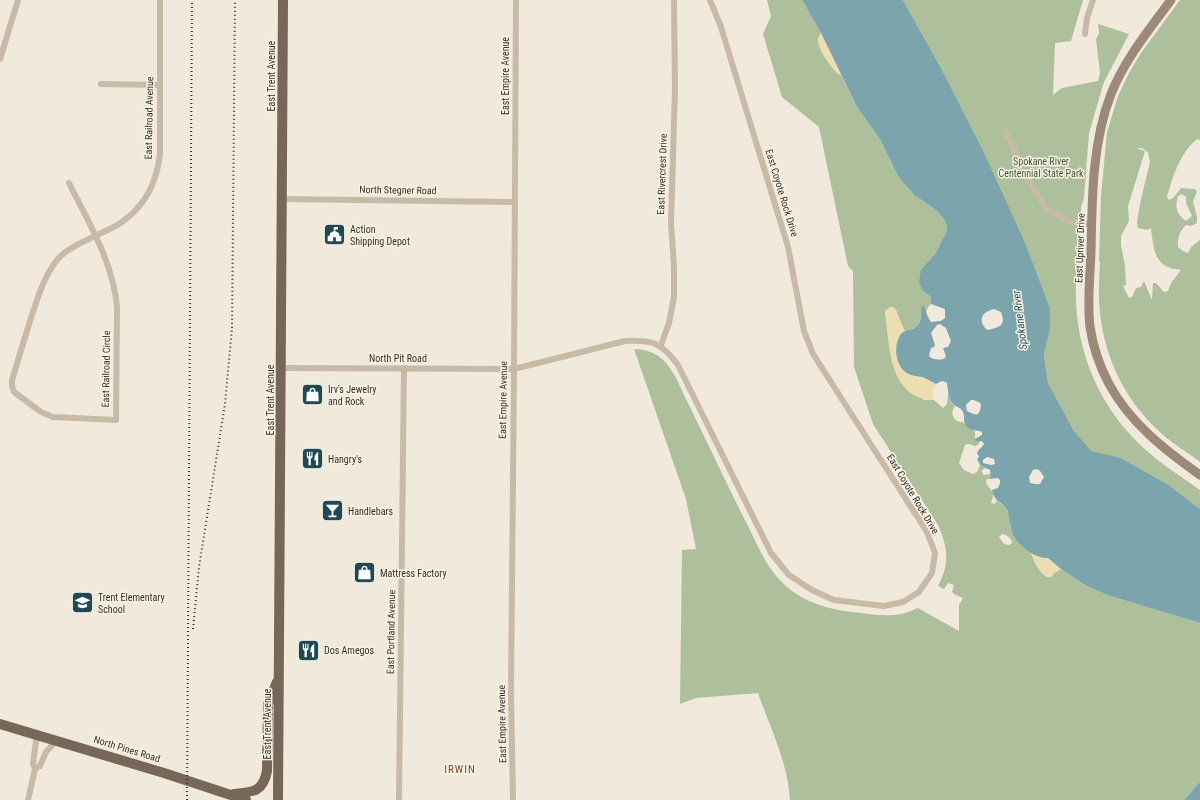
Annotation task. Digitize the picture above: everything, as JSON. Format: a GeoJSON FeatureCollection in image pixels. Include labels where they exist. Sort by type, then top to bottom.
{"type":"FeatureCollection","features":[{"type":"Feature","properties":{"kind":"main road","name":"East Trent Avenue"},"geometry":{"type":"LineString","coordinates":[[278,800],[282,368],[283,0]]}},
{"type":"Feature","properties":{"kind":"main road"},"geometry":{"type":"LineString","coordinates":[[230,795],[251,792],[260,788],[265,781],[267,771],[268,704],[279,677]]}},
{"type":"Feature","properties":{"kind":"main road","name":"North Pines Road"},"geometry":{"type":"LineString","coordinates":[[0,724],[56,740],[246,800]]}},
{"type":"Feature","properties":{"kind":"street"},"geometry":{"type":"LineString","coordinates":[[0,59],[18,0]]}},
{"type":"Feature","properties":{"kind":"street","name":"East Railroad Avenue"},"geometry":{"type":"LineString","coordinates":[[14,392],[12,380],[40,291],[47,275],[58,259],[71,248],[122,222],[140,206],[150,190],[157,173],[160,155],[160,0]]}},
{"type":"Feature","properties":{"kind":"street","name":"East Empire Avenue"},"geometry":{"type":"LineString","coordinates":[[513,800],[511,693],[516,0]]}},
{"type":"Feature","properties":{"kind":"street","name":"East Rivercrest Drive"},"geometry":{"type":"LineString","coordinates":[[660,345],[669,323],[674,297],[674,266],[671,224],[675,90],[674,0]]}},
{"type":"Feature","properties":{"kind":"street","name":"East Coyote Rock Drive"},"geometry":{"type":"LineString","coordinates":[[660,345],[671,355],[678,365],[771,553],[789,575],[812,590],[834,600],[884,606],[903,602],[919,592],[932,573],[935,553],[928,532],[813,354],[804,331],[788,247],[721,27],[710,0]]}},
{"type":"Feature","properties":{"kind":"street"},"geometry":{"type":"LineString","coordinates":[[1085,34],[1087,18],[1093,0]]}},
{"type":"Feature","properties":{"kind":"street","name":"East Upriver Drive"},"geometry":{"type":"LineString","coordinates":[[1171,0],[1136,47],[1106,107],[1098,140],[1092,224],[1089,314],[1094,345],[1101,366],[1109,384],[1131,417],[1151,437],[1200,475]]}},
{"type":"Feature","properties":{"kind":"street"},"geometry":{"type":"LineString","coordinates":[[101,84],[160,85]]}},
{"type":"Feature","properties":{"kind":"street"},"geometry":{"type":"LineString","coordinates":[[1006,132],[1025,174],[1046,209],[1072,223],[1092,224]]}},
{"type":"Feature","properties":{"kind":"street"},"geometry":{"type":"LineString","coordinates":[[69,183],[95,236]]}},
{"type":"Feature","properties":{"kind":"street","name":"North Stegner Road"},"geometry":{"type":"LineString","coordinates":[[282,199],[515,202]]}},
{"type":"Feature","properties":{"kind":"street","name":"East Railroad Circle"},"geometry":{"type":"LineString","coordinates":[[14,392],[41,412],[53,417],[116,420],[116,292],[109,266],[95,236]]}},
{"type":"Feature","properties":{"kind":"street"},"geometry":{"type":"LineString","coordinates":[[514,369],[625,341],[643,341],[660,345]]}},
{"type":"Feature","properties":{"kind":"street","name":"North Pit Road"},"geometry":{"type":"LineString","coordinates":[[282,368],[514,369]]}},
{"type":"Feature","properties":{"kind":"street","name":"East Portland Avenue"},"geometry":{"type":"LineString","coordinates":[[399,800],[404,368]]}},
{"type":"Feature","properties":{"kind":"street"},"geometry":{"type":"LineString","coordinates":[[28,800],[34,769],[32,764],[37,735]]}},
{"type":"Feature","properties":{"kind":"street"},"geometry":{"type":"LineString","coordinates":[[34,769],[40,766],[46,752],[56,740]]}},
{"type":"Feature","properties":{"kind":"green space"},"geometry":{"type":"Polygon","coordinates":[[[767,0],[802,0],[821,33],[818,39],[837,73],[841,75],[857,107],[880,139],[898,176],[914,195],[936,210],[944,219],[947,226],[946,233],[935,254],[921,271],[922,290],[931,297],[931,304],[926,312],[925,307],[921,311],[918,325],[913,329],[905,331],[896,310],[885,311],[892,362],[897,376],[924,400],[934,400],[943,408],[947,404],[948,393],[951,402],[955,406],[952,412],[953,417],[957,421],[963,422],[975,431],[975,441],[980,441],[978,445],[975,446],[969,444],[965,445],[959,463],[964,470],[973,474],[977,472],[980,465],[986,468],[982,470],[984,475],[991,474],[991,479],[987,479],[986,483],[993,494],[991,502],[993,504],[996,503],[996,500],[1005,507],[1010,518],[1011,528],[1018,542],[1031,552],[1034,561],[1051,576],[1061,569],[1085,585],[1107,595],[1200,623],[1200,782],[1184,800],[790,800],[786,772],[758,693],[696,698],[680,704],[682,550],[696,549],[686,499],[634,349],[645,350],[656,354],[671,369],[760,551],[774,573],[786,586],[793,592],[809,601],[844,611],[895,615],[903,614],[918,608],[959,631],[959,605],[963,598],[952,592],[954,585],[948,583],[944,589],[938,586],[946,563],[946,548],[938,525],[873,424],[854,367],[853,271],[848,266],[819,127],[782,97],[763,34],[771,16],[767,0]],[[1002,534],[999,537],[1004,544],[1009,545],[1012,543],[1010,538],[1002,534]]]}},
{"type":"Feature","properties":{"kind":"green space","name":"Spokane River Centennial State Park"},"geometry":{"type":"Polygon","coordinates":[[[903,0],[1083,0],[1071,41],[1055,43],[1053,95],[1062,88],[1098,81],[1100,73],[1096,39],[1099,33],[1098,24],[1129,34],[1104,82],[1089,133],[1084,198],[1081,207],[1079,260],[1077,261],[1076,274],[1076,308],[1084,353],[1091,372],[1108,406],[1119,422],[1146,450],[1165,466],[1200,490],[1200,509],[1169,485],[1121,458],[1091,452],[1074,431],[1048,383],[1044,354],[1050,329],[1024,240],[982,148],[942,70],[903,0]]]}},
{"type":"Feature","properties":{"kind":"green space"},"geometry":{"type":"Polygon","coordinates":[[[1180,0],[1200,0],[1200,140],[1197,139],[1186,151],[1178,165],[1167,197],[1169,200],[1174,197],[1181,188],[1194,189],[1197,191],[1193,202],[1197,223],[1191,226],[1186,225],[1182,230],[1179,235],[1178,247],[1188,253],[1191,247],[1200,240],[1200,462],[1170,441],[1137,408],[1119,379],[1112,363],[1100,313],[1099,261],[1101,196],[1107,132],[1118,96],[1141,53],[1180,0]],[[1136,148],[1145,151],[1128,206],[1129,221],[1121,236],[1126,285],[1123,286],[1129,298],[1132,297],[1136,288],[1141,287],[1144,281],[1152,300],[1153,283],[1156,283],[1164,292],[1168,291],[1171,283],[1181,270],[1168,267],[1159,260],[1153,245],[1151,228],[1147,230],[1138,228],[1137,222],[1141,199],[1150,162],[1148,152],[1142,148],[1136,148]],[[1182,194],[1178,196],[1177,210],[1180,216],[1186,221],[1192,216],[1186,203],[1186,197],[1182,194]]]}},
{"type":"Feature","properties":{"kind":"sand"},"geometry":{"type":"Polygon","coordinates":[[[821,33],[841,75],[830,65],[820,48],[818,39],[821,33]]]}},
{"type":"Feature","properties":{"kind":"sand"},"geometry":{"type":"Polygon","coordinates":[[[890,307],[894,307],[905,331],[901,335],[908,374],[924,378],[936,384],[933,391],[934,400],[919,398],[908,391],[900,381],[890,354],[885,311],[890,307]]]}},
{"type":"Feature","properties":{"kind":"sand"},"geometry":{"type":"Polygon","coordinates":[[[1031,552],[1043,558],[1048,558],[1061,569],[1054,573],[1051,577],[1046,577],[1033,560],[1031,552]]]}},
{"type":"Feature","properties":{"kind":"water","name":"Spokane River"},"geometry":{"type":"Polygon","coordinates":[[[802,0],[903,0],[942,70],[982,148],[1024,240],[1050,309],[1050,329],[1044,354],[1048,383],[1074,431],[1091,451],[1121,458],[1169,485],[1200,509],[1200,623],[1107,595],[1085,585],[1061,569],[1048,558],[1043,558],[1033,554],[1018,543],[1013,534],[1007,510],[993,494],[992,490],[998,488],[1000,480],[998,478],[991,479],[990,470],[980,465],[977,459],[979,457],[977,453],[984,444],[982,441],[975,441],[975,439],[982,435],[982,432],[967,427],[964,421],[964,414],[960,408],[951,402],[947,383],[942,381],[936,384],[922,377],[910,375],[900,366],[896,355],[898,339],[903,332],[915,328],[919,324],[922,306],[925,307],[931,322],[941,321],[945,318],[945,309],[931,304],[931,297],[922,290],[919,282],[921,270],[935,254],[946,233],[947,226],[944,219],[936,210],[914,195],[898,176],[880,139],[857,107],[821,33],[802,0]],[[994,309],[986,312],[982,317],[982,320],[986,329],[988,330],[1001,325],[1003,320],[1001,312],[994,309]],[[940,324],[937,325],[931,333],[935,345],[931,348],[929,356],[940,360],[944,359],[946,356],[943,348],[948,347],[951,341],[946,328],[940,324]],[[971,400],[966,405],[967,411],[977,414],[981,405],[974,400],[971,400]],[[987,457],[983,460],[983,463],[991,465],[995,464],[994,459],[987,457]],[[1037,469],[1033,470],[1029,477],[1030,483],[1040,484],[1044,477],[1037,469]]]}},
{"type":"Feature","properties":{"kind":"water"},"geometry":{"type":"Polygon","coordinates":[[[1200,782],[1200,800],[1184,800],[1200,782]]]}},
{"type":"Feature","properties":{"kind":"railway"},"geometry":{"type":"LineString","coordinates":[[187,800],[192,0]]}},
{"type":"Feature","properties":{"kind":"railway"},"geometry":{"type":"LineString","coordinates":[[193,629],[199,567],[225,404],[232,328],[235,0]]}},
{"type":"Feature","properties":{"kind":"place","name":"Action Shipping Depot"},"geometry":{"type":"Point","coordinates":[335,235]}},
{"type":"Feature","properties":{"kind":"place","name":"Irv's Jewelry and Rock"},"geometry":{"type":"Point","coordinates":[313,395]}},
{"type":"Feature","properties":{"kind":"place","name":"Hangry's"},"geometry":{"type":"Point","coordinates":[312,459]}},
{"type":"Feature","properties":{"kind":"place","name":"Handlebars"},"geometry":{"type":"Point","coordinates":[333,511]}},
{"type":"Feature","properties":{"kind":"place","name":"Mattress Factory"},"geometry":{"type":"Point","coordinates":[365,573]}},
{"type":"Feature","properties":{"kind":"place","name":"Trent Elementary School"},"geometry":{"type":"Point","coordinates":[82,603]}},
{"type":"Feature","properties":{"kind":"place","name":"Dos Amegos"},"geometry":{"type":"Point","coordinates":[309,650]}},
{"type":"Feature","properties":{"kind":"district","name":"IRWIN"},"geometry":{"type":"Point","coordinates":[460,769]}}]}
